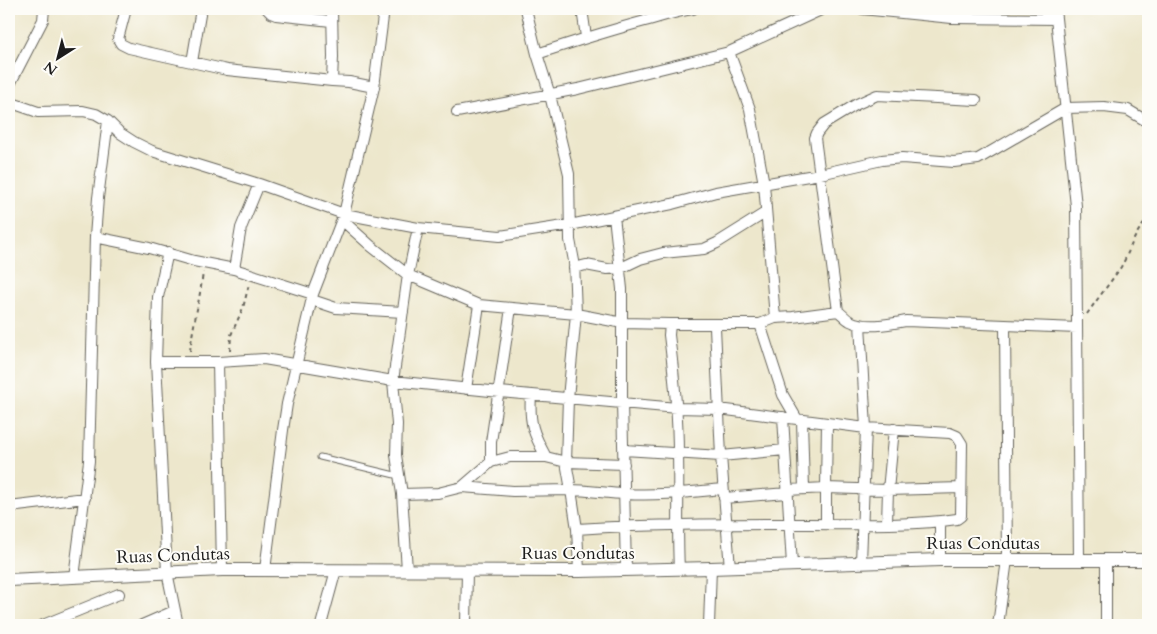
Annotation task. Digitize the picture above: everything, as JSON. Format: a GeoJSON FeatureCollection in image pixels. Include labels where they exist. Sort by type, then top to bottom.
{"type":"FeatureCollection","features":[{"type":"Feature","properties":{"kind":"street"},"geometry":{"type":"LineString","coordinates":[[9,86],[43,20],[44,9]]}},
{"type":"Feature","properties":{"kind":"street"},"geometry":{"type":"LineString","coordinates":[[126,9],[118,40],[129,48],[227,70],[349,82],[374,87]]}},
{"type":"Feature","properties":{"kind":"street"},"geometry":{"type":"LineString","coordinates":[[192,62],[201,9]]}},
{"type":"Feature","properties":{"kind":"street"},"geometry":{"type":"LineString","coordinates":[[267,9],[276,15],[332,20]]}},
{"type":"Feature","properties":{"kind":"street"},"geometry":{"type":"LineString","coordinates":[[332,9],[332,81]]}},
{"type":"Feature","properties":{"kind":"street"},"geometry":{"type":"LineString","coordinates":[[265,570],[283,430],[312,297],[343,217],[374,87],[384,9]]}},
{"type":"Feature","properties":{"kind":"street"},"geometry":{"type":"LineString","coordinates":[[526,9],[537,54],[550,95],[569,174],[570,225],[576,314],[568,398],[566,462],[577,529],[579,571]]}},
{"type":"Feature","properties":{"kind":"street"},"geometry":{"type":"LineString","coordinates":[[582,9],[586,37]]}},
{"type":"Feature","properties":{"kind":"street"},"geometry":{"type":"LineString","coordinates":[[537,54],[586,37],[672,12],[693,9]]}},
{"type":"Feature","properties":{"kind":"street"},"geometry":{"type":"LineString","coordinates":[[456,112],[550,95],[728,52],[823,9]]}},
{"type":"Feature","properties":{"kind":"street"},"geometry":{"type":"LineString","coordinates":[[862,9],[952,18],[1004,14],[1055,14],[1076,206],[1079,560]]}},
{"type":"Feature","properties":{"kind":"street"},"geometry":{"type":"LineString","coordinates":[[728,52],[748,104],[764,184],[775,318]]}},
{"type":"Feature","properties":{"kind":"street"},"geometry":{"type":"LineString","coordinates":[[976,100],[877,95],[868,98],[824,124],[817,133],[815,138],[838,311],[851,322],[860,324],[884,324],[906,321],[1077,328]]}},
{"type":"Feature","properties":{"kind":"street"},"geometry":{"type":"LineString","coordinates":[[9,102],[38,112],[83,111],[96,114],[108,121],[120,132],[152,151],[258,184],[343,217],[418,228],[500,236],[570,225],[672,204],[716,192],[820,174],[882,160],[902,158],[954,162],[978,159],[1066,108],[1104,107],[1128,110],[1148,122]]}},
{"type":"Feature","properties":{"kind":"street"},"geometry":{"type":"LineString","coordinates":[[74,577],[89,461],[95,238],[108,121]]}},
{"type":"Feature","properties":{"kind":"street"},"geometry":{"type":"LineString","coordinates":[[234,269],[241,228],[258,184]]}},
{"type":"Feature","properties":{"kind":"street"},"geometry":{"type":"LineString","coordinates":[[574,268],[586,265],[607,269],[620,268],[640,259],[663,253],[710,247],[765,213]]}},
{"type":"Feature","properties":{"kind":"street"},"geometry":{"type":"LineString","coordinates":[[614,216],[620,268],[623,323],[622,402],[626,570]]}},
{"type":"Feature","properties":{"kind":"street"},"geometry":{"type":"LineString","coordinates":[[343,217],[370,246],[408,275],[479,306],[576,314],[623,323],[670,324],[760,324],[775,318],[838,311]]}},
{"type":"Feature","properties":{"kind":"street"},"geometry":{"type":"LineString","coordinates":[[407,570],[402,494],[396,455],[397,424],[393,381],[408,275],[418,228]]}},
{"type":"Feature","properties":{"kind":"street"},"geometry":{"type":"LineString","coordinates":[[95,238],[168,252],[205,264],[252,274],[336,308],[403,312]]}},
{"type":"Feature","properties":{"kind":"street"},"geometry":{"type":"LineString","coordinates":[[168,252],[158,297],[156,362],[167,572],[178,625]]}},
{"type":"Feature","properties":{"kind":"street"},"geometry":{"type":"LineString","coordinates":[[466,389],[479,306]]}},
{"type":"Feature","properties":{"kind":"street"},"geometry":{"type":"LineString","coordinates":[[491,462],[491,442],[512,308]]}},
{"type":"Feature","properties":{"kind":"street"},"geometry":{"type":"LineString","coordinates":[[670,324],[677,408],[678,569]]}},
{"type":"Feature","properties":{"kind":"street"},"geometry":{"type":"LineString","coordinates":[[713,324],[715,327],[721,456],[730,568]]}},
{"type":"Feature","properties":{"kind":"street"},"geometry":{"type":"LineString","coordinates":[[760,324],[783,395],[799,419],[804,489]]}},
{"type":"Feature","properties":{"kind":"street"},"geometry":{"type":"LineString","coordinates":[[860,324],[866,428],[861,562]]}},
{"type":"Feature","properties":{"kind":"street"},"geometry":{"type":"LineString","coordinates":[[998,625],[1007,560],[1005,325]]}},
{"type":"Feature","properties":{"kind":"street"},"geometry":{"type":"LineString","coordinates":[[156,362],[218,362],[264,359],[393,381],[466,389],[677,408],[719,409],[866,428],[950,433],[957,436],[962,444],[960,518],[940,522],[726,524],[577,529]]}},
{"type":"Feature","properties":{"kind":"street"},"geometry":{"type":"LineString","coordinates":[[218,362],[222,570]]}},
{"type":"Feature","properties":{"kind":"street"},"geometry":{"type":"LineString","coordinates":[[531,395],[530,417],[537,441],[546,458]]}},
{"type":"Feature","properties":{"kind":"street"},"geometry":{"type":"LineString","coordinates":[[783,417],[792,565]]}},
{"type":"Feature","properties":{"kind":"street"},"geometry":{"type":"LineString","coordinates":[[826,524],[827,423]]}},
{"type":"Feature","properties":{"kind":"street"},"geometry":{"type":"LineString","coordinates":[[887,523],[894,430]]}},
{"type":"Feature","properties":{"kind":"street"},"geometry":{"type":"LineString","coordinates":[[624,450],[721,456],[785,450]]}},
{"type":"Feature","properties":{"kind":"street"},"geometry":{"type":"LineString","coordinates":[[462,488],[491,462],[510,457],[546,458],[566,462],[624,464]]}},
{"type":"Feature","properties":{"kind":"street"},"geometry":{"type":"LineString","coordinates":[[402,494],[438,493],[462,488],[513,491],[590,490],[624,494],[787,492],[826,488],[888,490],[961,488]]}},
{"type":"Feature","properties":{"kind":"street"},"geometry":{"type":"LineString","coordinates":[[9,507],[85,498]]}},
{"type":"Feature","properties":{"kind":"street"},"geometry":{"type":"LineString","coordinates":[[940,522],[940,560]]}},
{"type":"Feature","properties":{"kind":"street"},"geometry":{"type":"LineString","coordinates":[[1106,559],[1106,625]]}},
{"type":"Feature","properties":{"kind":"street","name":"Ruas Condutas"},"geometry":{"type":"LineString","coordinates":[[9,580],[222,570],[579,571],[730,568],[940,560],[1148,560]]}},
{"type":"Feature","properties":{"kind":"street"},"geometry":{"type":"LineString","coordinates":[[709,625],[711,568]]}},
{"type":"Feature","properties":{"kind":"street"},"geometry":{"type":"LineString","coordinates":[[321,625],[336,570]]}},
{"type":"Feature","properties":{"kind":"street"},"geometry":{"type":"LineString","coordinates":[[466,625],[467,570]]}},
{"type":"Feature","properties":{"kind":"street"},"geometry":{"type":"LineString","coordinates":[[43,625],[119,594]]}},
{"type":"Feature","properties":{"kind":"street"},"geometry":{"type":"LineString","coordinates":[[142,625],[174,611]]}},
{"type":"Feature","properties":{"kind":"lane"},"geometry":{"type":"LineString","coordinates":[[320,457],[399,476]]}},
{"type":"Feature","properties":{"kind":"path"},"geometry":{"type":"LineString","coordinates":[[1077,328],[1122,265],[1132,243],[1144,223],[1148,220]]}},
{"type":"Feature","properties":{"kind":"path"},"geometry":{"type":"LineString","coordinates":[[189,361],[205,264]]}},
{"type":"Feature","properties":{"kind":"path"},"geometry":{"type":"LineString","coordinates":[[229,361],[231,334],[243,308],[252,274]]}}]}
